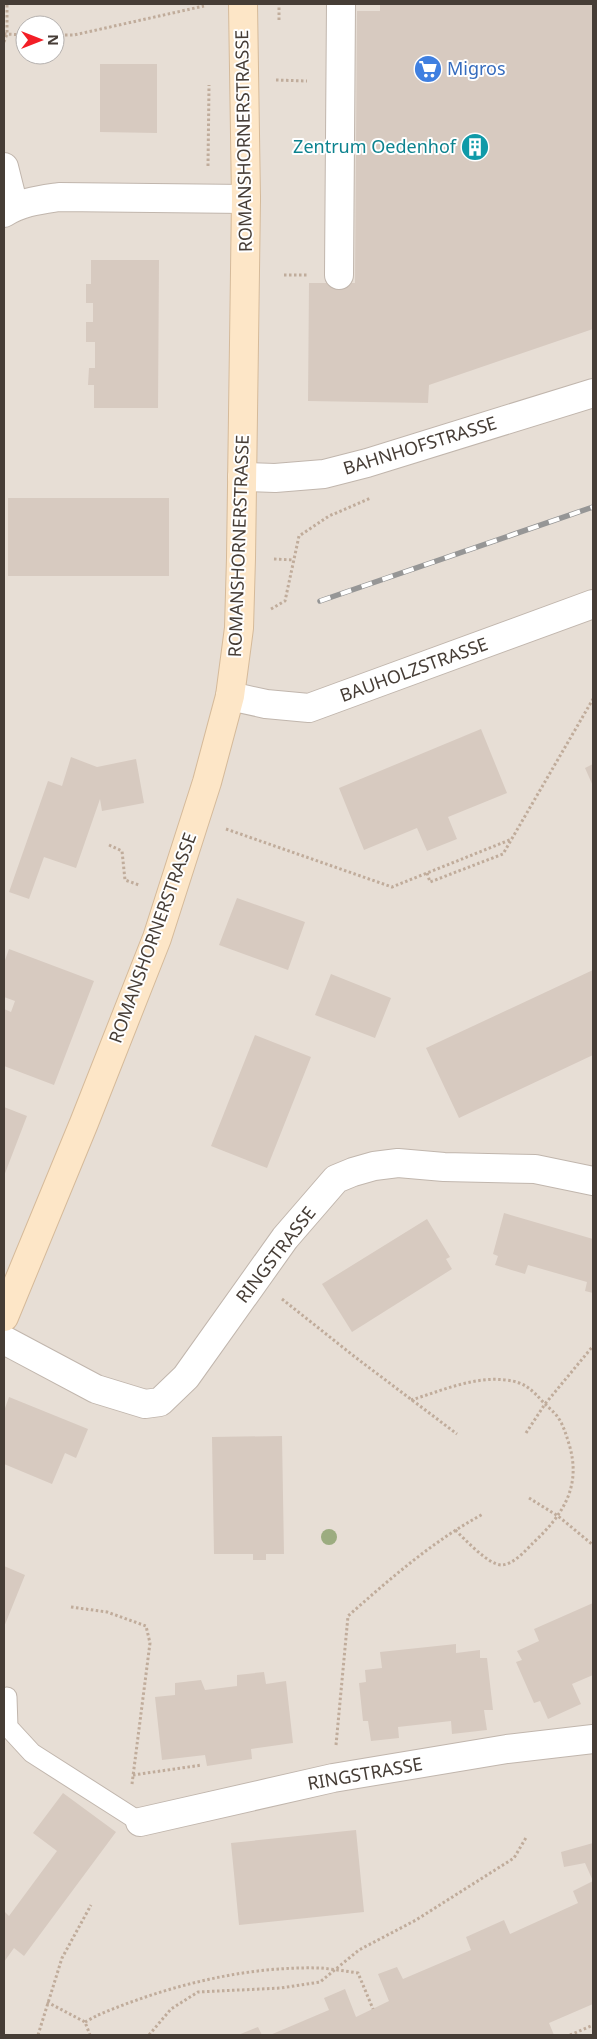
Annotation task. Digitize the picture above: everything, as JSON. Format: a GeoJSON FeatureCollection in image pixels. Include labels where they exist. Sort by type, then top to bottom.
{"type":"FeatureCollection","features":[{"type":"Feature","properties":{"kind":"main road","name":"ROMANSHORNERSTRASSE"},"geometry":{"type":"LineString","coordinates":[[4,1315],[84,1123],[157,938],[207,782],[230,696],[239,628],[242,477],[246,200],[243,4]]}},
{"type":"Feature","properties":{"kind":"street"},"geometry":{"type":"LineString","coordinates":[[339,274],[341,4]]}},
{"type":"Feature","properties":{"kind":"street"},"geometry":{"type":"LineString","coordinates":[[4,166],[9,210],[29,201],[59,197],[246,200]]}},
{"type":"Feature","properties":{"kind":"street","name":"BAHNHOFSTRASSE"},"geometry":{"type":"LineString","coordinates":[[242,477],[275,478],[324,474],[366,463],[593,393]]}},
{"type":"Feature","properties":{"kind":"street","name":"BAUHOLZSTRASSE"},"geometry":{"type":"LineString","coordinates":[[230,696],[266,704],[309,708],[593,604]]}},
{"type":"Feature","properties":{"kind":"street","name":"RINGSTRASSE"},"geometry":{"type":"LineString","coordinates":[[4,1340],[96,1389],[145,1404],[160,1402],[186,1377],[285,1238],[336,1180],[353,1172],[374,1166],[398,1163],[444,1167],[535,1169],[593,1181]]}},
{"type":"Feature","properties":{"kind":"street","name":"RINGSTRASSE"},"geometry":{"type":"LineString","coordinates":[[134,1818],[333,1778],[507,1749],[593,1740]]}},
{"type":"Feature","properties":{"kind":"lane"},"geometry":{"type":"LineString","coordinates":[[7,1696],[8,1727],[32,1753],[134,1818]]}},
{"type":"Feature","properties":{"kind":"path"},"geometry":{"type":"LineString","coordinates":[[4,42],[7,4]]}},
{"type":"Feature","properties":{"kind":"path"},"geometry":{"type":"LineString","coordinates":[[65,35],[74,35],[204,6]]}},
{"type":"Feature","properties":{"kind":"path"},"geometry":{"type":"LineString","coordinates":[[207,199],[209,80]]}},
{"type":"Feature","properties":{"kind":"path"},"geometry":{"type":"LineString","coordinates":[[285,601],[294,560]]}},
{"type":"Feature","properties":{"kind":"path"},"geometry":{"type":"LineString","coordinates":[[427,873],[430,882],[503,854],[593,699]]}},
{"type":"Feature","properties":{"kind":"path"},"geometry":{"type":"LineString","coordinates":[[219,827],[392,887],[512,839]]}},
{"type":"Feature","properties":{"kind":"path"},"geometry":{"type":"LineString","coordinates":[[109,845],[122,851],[125,880],[146,888]]}},
{"type":"Feature","properties":{"kind":"path"},"geometry":{"type":"LineString","coordinates":[[256,1278],[457,1434]]}},
{"type":"Feature","properties":{"kind":"path"},"geometry":{"type":"LineString","coordinates":[[526,1433],[544,1404],[593,1346]]}},
{"type":"Feature","properties":{"kind":"path"},"geometry":{"type":"LineString","coordinates":[[411,1400],[475,1381],[489,1379],[508,1380],[528,1386],[557,1416],[564,1427],[572,1452],[575,1470],[568,1497],[558,1516],[528,1548],[513,1561],[502,1565],[493,1563],[454,1529]]}},
{"type":"Feature","properties":{"kind":"path"},"geometry":{"type":"LineString","coordinates":[[529,1498],[558,1516],[593,1544]]}},
{"type":"Feature","properties":{"kind":"path"},"geometry":{"type":"LineString","coordinates":[[333,1778],[348,1616],[454,1529],[483,1514]]}},
{"type":"Feature","properties":{"kind":"path"},"geometry":{"type":"LineString","coordinates":[[71,1607],[107,1612],[146,1626],[150,1643],[133,1775],[134,1818]]}},
{"type":"Feature","properties":{"kind":"path"},"geometry":{"type":"LineString","coordinates":[[133,1775],[202,1766]]}},
{"type":"Feature","properties":{"kind":"path"},"geometry":{"type":"LineString","coordinates":[[149,2035],[170,2009],[198,1992],[280,1988],[320,1982],[359,1950],[416,1920],[514,1858],[527,1836]]}},
{"type":"Feature","properties":{"kind":"path"},"geometry":{"type":"LineString","coordinates":[[38,2035],[62,1958],[90,1904]]}},
{"type":"Feature","properties":{"kind":"path"},"geometry":{"type":"LineString","coordinates":[[85,2022],[131,2001],[235,1974],[320,1968],[358,1973],[372,2008]]}},
{"type":"Feature","properties":{"kind":"path"},"geometry":{"type":"LineString","coordinates":[[47,2002],[85,2022],[90,2035]]}},
{"type":"Feature","properties":{"kind":"path"},"geometry":{"type":"LineString","coordinates":[[570,2035],[593,2025]]}},
{"type":"Feature","properties":{"kind":"shaded area"},"geometry":{"type":"Polygon","coordinates":[[[4,4],[593,4],[593,2035],[4,2035],[4,4]]]}},
{"type":"Feature","properties":{"kind":"building","name":"Zentrum Oedenhof"},"geometry":{"type":"Polygon","coordinates":[[[380,4],[593,4],[593,329],[429,385],[428,403],[308,401],[309,283],[355,283],[357,11],[380,11],[380,4]]]}},
{"type":"Feature","properties":{"kind":"building"},"geometry":{"type":"Polygon","coordinates":[[[100,64],[157,64],[157,133],[100,132],[100,64]]]}},
{"type":"Feature","properties":{"kind":"building"},"geometry":{"type":"Polygon","coordinates":[[[91,260],[159,260],[158,408],[94,408],[94,385],[88,385],[89,368],[95,368],[95,342],[86,342],[86,322],[93,322],[93,303],[86,303],[86,284],[91,284],[91,260]]]}},
{"type":"Feature","properties":{"kind":"building"},"geometry":{"type":"Polygon","coordinates":[[[8,498],[169,498],[169,576],[8,576],[8,498]]]}},
{"type":"Feature","properties":{"kind":"building"},"geometry":{"type":"Polygon","coordinates":[[[481,729],[507,793],[448,817],[457,839],[427,851],[417,828],[364,850],[339,788],[481,729]]]}},
{"type":"Feature","properties":{"kind":"building"},"geometry":{"type":"Polygon","coordinates":[[[71,757],[97,767],[136,759],[144,803],[102,811],[100,799],[76,868],[44,857],[29,899],[9,892],[48,781],[62,786],[71,757]]]}},
{"type":"Feature","properties":{"kind":"building"},"geometry":{"type":"Polygon","coordinates":[[[593,764],[593,786],[585,768],[593,764]]]}},
{"type":"Feature","properties":{"kind":"building"},"geometry":{"type":"Polygon","coordinates":[[[237,898],[305,922],[288,970],[219,945],[237,898]]]}},
{"type":"Feature","properties":{"kind":"building"},"geometry":{"type":"Polygon","coordinates":[[[9,949],[94,981],[54,1085],[4,1066],[4,1009],[11,1012],[15,1001],[4,997],[4,963],[9,949]]]}},
{"type":"Feature","properties":{"kind":"building"},"geometry":{"type":"Polygon","coordinates":[[[593,970],[593,1055],[459,1118],[426,1048],[593,970]]]}},
{"type":"Feature","properties":{"kind":"building"},"geometry":{"type":"Polygon","coordinates":[[[331,974],[391,998],[375,1038],[315,1015],[331,974]]]}},
{"type":"Feature","properties":{"kind":"building"},"geometry":{"type":"Polygon","coordinates":[[[255,1035],[311,1057],[267,1168],[211,1146],[255,1035]]]}},
{"type":"Feature","properties":{"kind":"building"},"geometry":{"type":"Polygon","coordinates":[[[4,1107],[27,1116],[4,1176],[4,1107]]]}},
{"type":"Feature","properties":{"kind":"building"},"geometry":{"type":"Polygon","coordinates":[[[504,1213],[593,1239],[593,1293],[585,1291],[587,1282],[528,1265],[525,1274],[495,1265],[498,1256],[493,1254],[504,1213]]]}},
{"type":"Feature","properties":{"kind":"building"},"geometry":{"type":"Polygon","coordinates":[[[427,1219],[450,1257],[446,1259],[452,1269],[352,1332],[322,1284],[427,1219]]]}},
{"type":"Feature","properties":{"kind":"building"},"geometry":{"type":"Polygon","coordinates":[[[9,1397],[88,1429],[76,1458],[65,1453],[52,1484],[4,1464],[4,1411],[9,1397]]]}},
{"type":"Feature","properties":{"kind":"building"},"geometry":{"type":"Polygon","coordinates":[[[282,1436],[284,1554],[266,1554],[266,1560],[253,1560],[253,1554],[214,1554],[212,1437],[282,1436]]]}},
{"type":"Feature","properties":{"kind":"building"},"geometry":{"type":"Polygon","coordinates":[[[4,1566],[25,1575],[4,1627],[4,1566]]]}},
{"type":"Feature","properties":{"kind":"building"},"geometry":{"type":"Polygon","coordinates":[[[593,1603],[593,1675],[572,1684],[581,1704],[548,1719],[540,1701],[534,1703],[516,1662],[522,1660],[517,1651],[539,1641],[534,1629],[593,1603]]]}},
{"type":"Feature","properties":{"kind":"building"},"geometry":{"type":"Polygon","coordinates":[[[456,1644],[456,1653],[480,1650],[480,1658],[487,1658],[493,1710],[484,1710],[487,1730],[452,1734],[451,1721],[398,1727],[399,1738],[371,1741],[368,1721],[363,1721],[359,1683],[366,1682],[365,1670],[382,1668],[380,1652],[456,1644]]]}},
{"type":"Feature","properties":{"kind":"building"},"geometry":{"type":"Polygon","coordinates":[[[264,1672],[266,1684],[286,1681],[293,1743],[251,1749],[252,1759],[207,1766],[205,1755],[162,1760],[155,1697],[175,1695],[175,1683],[201,1680],[205,1690],[237,1686],[237,1675],[264,1672]]]}},
{"type":"Feature","properties":{"kind":"building"},"geometry":{"type":"Polygon","coordinates":[[[63,1793],[116,1832],[24,1956],[14,1948],[4,1962],[4,1911],[9,1916],[57,1851],[33,1833],[63,1793]]]}},
{"type":"Feature","properties":{"kind":"building"},"geometry":{"type":"Polygon","coordinates":[[[356,1830],[364,1912],[239,1925],[231,1843],[356,1830]]]}},
{"type":"Feature","properties":{"kind":"building"},"geometry":{"type":"Polygon","coordinates":[[[593,1843],[593,1881],[585,1863],[564,1867],[561,1852],[593,1843]]]}},
{"type":"Feature","properties":{"kind":"building"},"geometry":{"type":"Polygon","coordinates":[[[593,1881],[593,2004],[549,2023],[554,2035],[270,2035],[329,2010],[324,1998],[345,1989],[356,2017],[389,2001],[378,1974],[397,1967],[403,1979],[471,1950],[466,1937],[504,1920],[510,1934],[578,1903],[573,1891],[593,1881]]]}},
{"type":"Feature","properties":{"kind":"building"},"geometry":{"type":"Polygon","coordinates":[[[258,2027],[262,2035],[238,2035],[258,2027]]]}},
{"type":"Feature","properties":{"kind":"railway"},"geometry":{"type":"LineString","coordinates":[[320,601],[593,507]]}},
{"type":"Feature","properties":{"kind":"place","name":"Migros"},"geometry":{"type":"Point","coordinates":[428,69]}},
{"type":"Feature","properties":{"kind":"place","name":"Zentrum Oedenhof"},"geometry":{"type":"Point","coordinates":[475,147]}}]}
